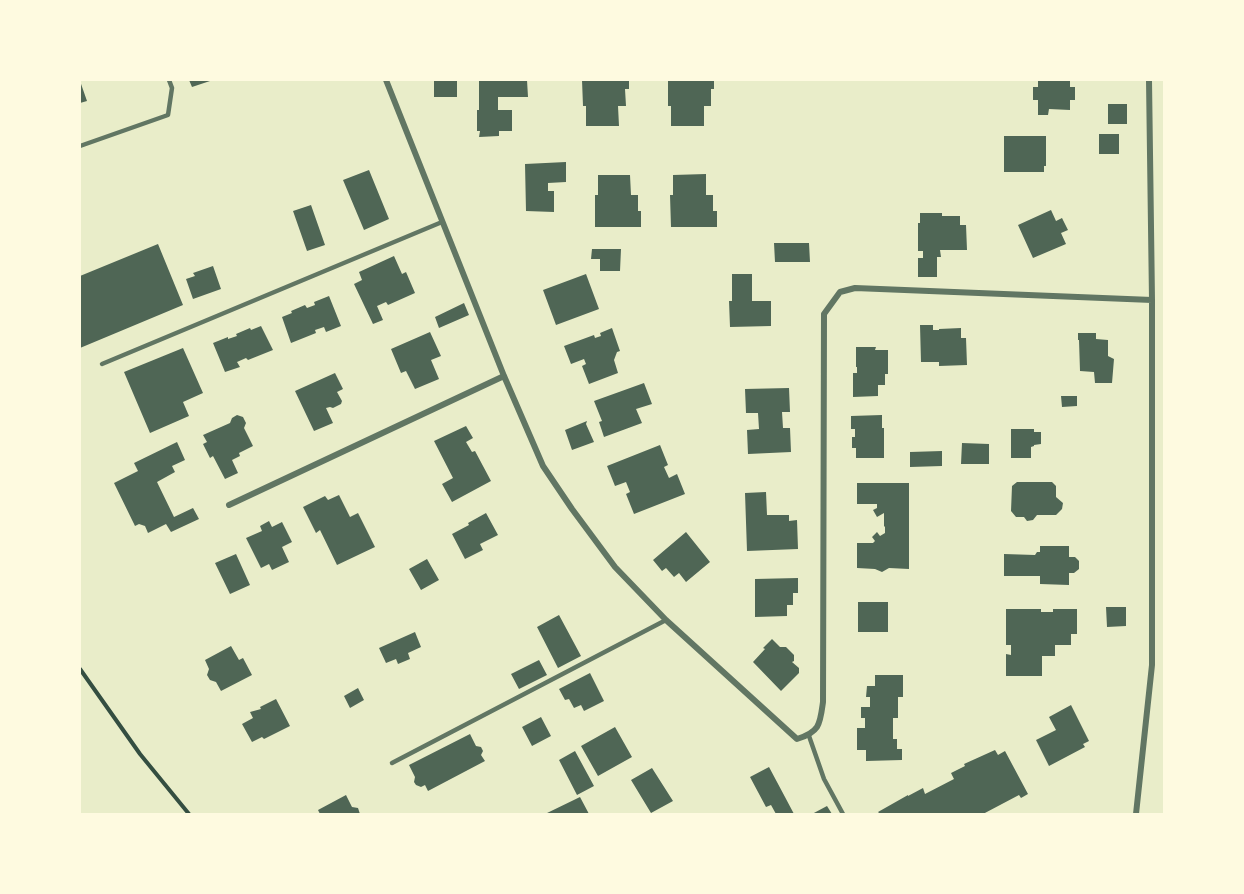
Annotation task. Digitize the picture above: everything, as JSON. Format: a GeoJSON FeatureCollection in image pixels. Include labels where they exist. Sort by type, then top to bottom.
{"type":"FeatureCollection","features":[{"type":"Feature","properties":{"kind":"street"},"geometry":{"type":"LineString","coordinates":[[386,80],[504,376],[543,466],[615,567],[666,620],[798,739],[809,736],[820,725],[823,702],[824,314],[840,292],[855,288],[1152,300]]}},
{"type":"Feature","properties":{"kind":"street"},"geometry":{"type":"LineString","coordinates":[[1136,814],[1152,665],[1152,300],[1149,80]]}},
{"type":"Feature","properties":{"kind":"street"},"geometry":{"type":"LineString","coordinates":[[229,505],[504,376]]}},
{"type":"Feature","properties":{"kind":"lane"},"geometry":{"type":"LineString","coordinates":[[80,146],[168,115],[172,88],[168,80]]}},
{"type":"Feature","properties":{"kind":"lane"},"geometry":{"type":"LineString","coordinates":[[102,364],[442,222]]}},
{"type":"Feature","properties":{"kind":"lane"},"geometry":{"type":"LineString","coordinates":[[392,763],[666,620]]}},
{"type":"Feature","properties":{"kind":"lane"},"geometry":{"type":"LineString","coordinates":[[809,736],[824,779],[843,814]]}},
{"type":"Feature","properties":{"kind":"path"},"geometry":{"type":"LineString","coordinates":[[80,669],[140,754],[189,814]]}},
{"type":"Feature","properties":{"kind":"building"},"geometry":{"type":"Polygon","coordinates":[[[189,80],[213,80],[192,87],[189,80]]]}},
{"type":"Feature","properties":{"kind":"building"},"geometry":{"type":"Polygon","coordinates":[[[434,80],[457,80],[457,97],[434,97],[434,80]]]}},
{"type":"Feature","properties":{"kind":"building"},"geometry":{"type":"Polygon","coordinates":[[[479,80],[527,80],[528,97],[498,97],[498,110],[512,110],[512,131],[499,131],[499,136],[479,137],[477,110],[479,110],[479,80]]]}},
{"type":"Feature","properties":{"kind":"building"},"geometry":{"type":"Polygon","coordinates":[[[582,80],[629,80],[629,89],[625,89],[626,106],[618,106],[619,126],[586,126],[582,80]]]}},
{"type":"Feature","properties":{"kind":"building"},"geometry":{"type":"Polygon","coordinates":[[[668,80],[714,80],[714,89],[711,89],[711,106],[704,106],[704,126],[671,126],[668,80]]]}},
{"type":"Feature","properties":{"kind":"building"},"geometry":{"type":"Polygon","coordinates":[[[1038,80],[1070,80],[1070,87],[1075,87],[1075,100],[1070,100],[1070,110],[1049,109],[1048,115],[1038,115],[1038,100],[1033,100],[1033,87],[1038,87],[1038,80]]]}},
{"type":"Feature","properties":{"kind":"building"},"geometry":{"type":"Polygon","coordinates":[[[80,81],[87,101],[80,103],[80,81]]]}},
{"type":"Feature","properties":{"kind":"building"},"geometry":{"type":"Polygon","coordinates":[[[1108,104],[1127,104],[1127,124],[1108,124],[1108,104]]]}},
{"type":"Feature","properties":{"kind":"building"},"geometry":{"type":"Polygon","coordinates":[[[1099,134],[1119,134],[1119,154],[1099,154],[1099,134]]]}},
{"type":"Feature","properties":{"kind":"building"},"geometry":{"type":"Polygon","coordinates":[[[1004,136],[1046,136],[1044,172],[1004,172],[1004,136]]]}},
{"type":"Feature","properties":{"kind":"building"},"geometry":{"type":"Polygon","coordinates":[[[566,162],[566,182],[548,183],[548,191],[554,191],[554,212],[526,211],[525,164],[566,162]]]}},
{"type":"Feature","properties":{"kind":"building"},"geometry":{"type":"Polygon","coordinates":[[[369,170],[389,219],[364,230],[343,180],[369,170]]]}},
{"type":"Feature","properties":{"kind":"building"},"geometry":{"type":"Polygon","coordinates":[[[706,174],[706,195],[713,195],[713,211],[717,211],[717,227],[671,227],[670,195],[673,195],[673,175],[706,174]]]}},
{"type":"Feature","properties":{"kind":"building"},"geometry":{"type":"Polygon","coordinates":[[[598,175],[630,175],[631,195],[638,195],[641,227],[595,227],[595,195],[598,195],[598,175]]]}},
{"type":"Feature","properties":{"kind":"building"},"geometry":{"type":"Polygon","coordinates":[[[311,205],[325,245],[307,251],[293,211],[311,205]]]}},
{"type":"Feature","properties":{"kind":"building"},"geometry":{"type":"Polygon","coordinates":[[[1051,210],[1056,221],[1062,218],[1068,230],[1061,233],[1066,244],[1033,258],[1018,225],[1051,210]]]}},
{"type":"Feature","properties":{"kind":"building"},"geometry":{"type":"Polygon","coordinates":[[[920,213],[960,216],[960,225],[966,225],[967,250],[940,250],[941,257],[937,257],[937,277],[918,277],[918,258],[923,258],[923,251],[918,251],[920,213]]]}},
{"type":"Feature","properties":{"kind":"building"},"geometry":{"type":"Polygon","coordinates":[[[774,243],[809,243],[810,262],[775,262],[774,243]]]}},
{"type":"Feature","properties":{"kind":"building"},"geometry":{"type":"Polygon","coordinates":[[[158,244],[183,305],[80,348],[80,276],[158,244]]]}},
{"type":"Feature","properties":{"kind":"building"},"geometry":{"type":"Polygon","coordinates":[[[592,249],[621,249],[620,271],[600,271],[600,259],[591,259],[592,249]]]}},
{"type":"Feature","properties":{"kind":"building"},"geometry":{"type":"Polygon","coordinates":[[[394,256],[402,274],[406,272],[415,293],[388,305],[386,302],[377,306],[383,320],[373,324],[354,284],[362,280],[359,272],[394,256]]]}},
{"type":"Feature","properties":{"kind":"building"},"geometry":{"type":"Polygon","coordinates":[[[213,266],[221,289],[193,299],[186,279],[195,276],[193,273],[213,266]]]}},
{"type":"Feature","properties":{"kind":"building"},"geometry":{"type":"Polygon","coordinates":[[[586,274],[599,309],[556,325],[543,290],[586,274]]]}},
{"type":"Feature","properties":{"kind":"building"},"geometry":{"type":"Polygon","coordinates":[[[732,274],[752,274],[752,301],[771,301],[771,326],[730,327],[729,301],[732,301],[732,274]]]}},
{"type":"Feature","properties":{"kind":"building"},"geometry":{"type":"Polygon","coordinates":[[[329,296],[341,326],[326,332],[324,327],[315,330],[316,333],[291,343],[282,317],[305,305],[307,308],[315,305],[314,302],[329,296]]]}},
{"type":"Feature","properties":{"kind":"building"},"geometry":{"type":"Polygon","coordinates":[[[464,303],[469,315],[439,328],[435,317],[464,303]]]}},
{"type":"Feature","properties":{"kind":"building"},"geometry":{"type":"Polygon","coordinates":[[[920,325],[933,325],[933,330],[961,328],[961,338],[966,338],[967,365],[939,366],[939,362],[921,362],[920,325]]]}},
{"type":"Feature","properties":{"kind":"building"},"geometry":{"type":"Polygon","coordinates":[[[261,326],[273,350],[237,362],[240,367],[225,372],[213,343],[261,326]]]}},
{"type":"Feature","properties":{"kind":"building"},"geometry":{"type":"Polygon","coordinates":[[[612,328],[620,351],[617,352],[614,360],[618,373],[589,384],[582,366],[586,364],[584,359],[571,364],[564,346],[594,335],[595,338],[601,336],[600,333],[612,328]]]}},
{"type":"Feature","properties":{"kind":"building"},"geometry":{"type":"Polygon","coordinates":[[[430,332],[441,356],[431,360],[439,379],[415,389],[406,371],[401,373],[391,349],[430,332]]]}},
{"type":"Feature","properties":{"kind":"building"},"geometry":{"type":"Polygon","coordinates":[[[1078,333],[1096,333],[1096,339],[1108,340],[1108,356],[1114,359],[1112,383],[1095,383],[1094,372],[1080,371],[1078,333]]]}},
{"type":"Feature","properties":{"kind":"building"},"geometry":{"type":"Polygon","coordinates":[[[856,347],[876,347],[875,350],[888,350],[888,374],[885,374],[885,385],[878,385],[878,396],[853,397],[853,373],[857,373],[856,347]]]}},
{"type":"Feature","properties":{"kind":"building"},"geometry":{"type":"Polygon","coordinates":[[[183,348],[203,393],[183,402],[189,416],[150,433],[124,372],[183,348]]]}},
{"type":"Feature","properties":{"kind":"building"},"geometry":{"type":"Polygon","coordinates":[[[335,373],[343,389],[337,392],[342,401],[341,404],[333,408],[326,408],[333,423],[314,431],[295,391],[335,373]]]}},
{"type":"Feature","properties":{"kind":"building"},"geometry":{"type":"Polygon","coordinates":[[[644,383],[652,404],[636,409],[642,423],[604,437],[599,422],[602,421],[594,401],[644,383]]]}},
{"type":"Feature","properties":{"kind":"building"},"geometry":{"type":"Polygon","coordinates":[[[789,388],[790,412],[782,412],[783,428],[790,428],[791,452],[748,454],[747,430],[759,429],[758,413],[746,413],[745,389],[789,388]]]}},
{"type":"Feature","properties":{"kind":"building"},"geometry":{"type":"Polygon","coordinates":[[[1061,396],[1077,396],[1077,406],[1062,407],[1061,396]]]}},
{"type":"Feature","properties":{"kind":"building"},"geometry":{"type":"Polygon","coordinates":[[[237,415],[243,417],[246,423],[244,428],[253,446],[239,453],[240,456],[232,460],[238,473],[225,479],[213,456],[210,458],[203,444],[207,442],[203,435],[230,423],[237,415]]]}},
{"type":"Feature","properties":{"kind":"building"},"geometry":{"type":"Polygon","coordinates":[[[882,415],[884,458],[856,458],[856,448],[852,448],[855,429],[851,429],[851,416],[882,415]]]}},
{"type":"Feature","properties":{"kind":"building"},"geometry":{"type":"Polygon","coordinates":[[[587,421],[586,424],[594,442],[572,450],[565,430],[587,421]]]}},
{"type":"Feature","properties":{"kind":"building"},"geometry":{"type":"Polygon","coordinates":[[[466,426],[473,438],[466,442],[472,452],[475,451],[491,481],[452,502],[442,484],[453,478],[434,441],[466,426]]]}},
{"type":"Feature","properties":{"kind":"building"},"geometry":{"type":"Polygon","coordinates":[[[1011,429],[1034,429],[1034,432],[1041,432],[1041,444],[1031,447],[1031,458],[1011,458],[1011,429]]]}},
{"type":"Feature","properties":{"kind":"building"},"geometry":{"type":"Polygon","coordinates":[[[177,442],[185,460],[172,466],[175,472],[157,482],[174,517],[193,508],[199,519],[171,532],[166,524],[148,533],[145,526],[139,524],[135,526],[114,483],[138,471],[134,463],[177,442]]]}},
{"type":"Feature","properties":{"kind":"building"},"geometry":{"type":"Polygon","coordinates":[[[962,443],[989,444],[989,464],[961,464],[962,443]]]}},
{"type":"Feature","properties":{"kind":"building"},"geometry":{"type":"Polygon","coordinates":[[[660,445],[668,465],[664,467],[669,478],[677,474],[685,494],[634,514],[626,494],[630,492],[626,482],[615,486],[607,466],[660,445]]]}},
{"type":"Feature","properties":{"kind":"building"},"geometry":{"type":"Polygon","coordinates":[[[942,451],[942,466],[910,467],[910,452],[942,451]]]}},
{"type":"Feature","properties":{"kind":"building"},"geometry":{"type":"Polygon","coordinates":[[[1017,482],[1052,482],[1056,486],[1056,497],[1063,503],[1062,509],[1056,515],[1037,515],[1033,520],[1027,521],[1024,517],[1016,517],[1011,511],[1012,486],[1017,482]]]}},
{"type":"Feature","properties":{"kind":"building"},"geometry":{"type":"Polygon","coordinates":[[[857,483],[909,483],[909,569],[889,568],[882,572],[875,569],[857,568],[857,543],[873,543],[875,541],[872,537],[877,532],[880,536],[885,533],[885,526],[884,513],[877,517],[873,510],[877,508],[877,504],[857,504],[857,483]]]}},
{"type":"Feature","properties":{"kind":"building"},"geometry":{"type":"Polygon","coordinates":[[[766,492],[767,515],[789,515],[789,521],[797,520],[798,549],[747,551],[745,493],[766,492]]]}},
{"type":"Feature","properties":{"kind":"building"},"geometry":{"type":"Polygon","coordinates":[[[339,495],[350,517],[358,513],[375,547],[337,565],[320,530],[316,533],[303,507],[325,496],[328,500],[339,495]]]}},
{"type":"Feature","properties":{"kind":"building"},"geometry":{"type":"Polygon","coordinates":[[[486,513],[498,535],[480,544],[483,550],[465,559],[452,534],[486,513]]]}},
{"type":"Feature","properties":{"kind":"building"},"geometry":{"type":"Polygon","coordinates":[[[269,521],[272,527],[282,522],[292,542],[282,547],[289,562],[272,570],[269,564],[261,568],[246,538],[262,531],[260,526],[269,521]]]}},
{"type":"Feature","properties":{"kind":"building"},"geometry":{"type":"Polygon","coordinates":[[[686,532],[710,562],[686,582],[679,573],[674,577],[666,568],[662,571],[653,560],[686,532]]]}},
{"type":"Feature","properties":{"kind":"building"},"geometry":{"type":"Polygon","coordinates":[[[1040,546],[1069,546],[1069,557],[1075,557],[1079,561],[1079,569],[1074,573],[1069,573],[1069,585],[1040,584],[1040,576],[1004,576],[1004,554],[1035,555],[1040,552],[1040,546]]]}},
{"type":"Feature","properties":{"kind":"building"},"geometry":{"type":"Polygon","coordinates":[[[236,554],[250,585],[230,594],[215,563],[236,554]]]}},
{"type":"Feature","properties":{"kind":"building"},"geometry":{"type":"Polygon","coordinates":[[[427,559],[439,580],[421,590],[409,569],[427,559]]]}},
{"type":"Feature","properties":{"kind":"building"},"geometry":{"type":"Polygon","coordinates":[[[798,578],[798,593],[793,593],[793,605],[787,605],[787,616],[755,617],[755,579],[798,578]]]}},
{"type":"Feature","properties":{"kind":"building"},"geometry":{"type":"Polygon","coordinates":[[[858,602],[888,602],[888,632],[858,632],[858,602]]]}},
{"type":"Feature","properties":{"kind":"building"},"geometry":{"type":"Polygon","coordinates":[[[1106,607],[1126,607],[1126,626],[1107,627],[1106,607]]]}},
{"type":"Feature","properties":{"kind":"building"},"geometry":{"type":"Polygon","coordinates":[[[1006,609],[1041,609],[1041,612],[1053,612],[1053,609],[1077,609],[1077,634],[1071,634],[1071,645],[1055,645],[1055,656],[1042,656],[1042,676],[1006,676],[1006,654],[1011,655],[1011,645],[1006,645],[1006,609]]]}},
{"type":"Feature","properties":{"kind":"building"},"geometry":{"type":"Polygon","coordinates":[[[559,615],[581,656],[558,668],[537,627],[559,615]]]}},
{"type":"Feature","properties":{"kind":"building"},"geometry":{"type":"Polygon","coordinates":[[[415,632],[421,647],[408,653],[410,659],[398,664],[396,659],[386,663],[379,648],[415,632]]]}},
{"type":"Feature","properties":{"kind":"building"},"geometry":{"type":"Polygon","coordinates":[[[772,639],[794,655],[792,662],[799,668],[799,673],[781,691],[753,662],[772,639]]]}},
{"type":"Feature","properties":{"kind":"building"},"geometry":{"type":"Polygon","coordinates":[[[231,646],[239,660],[243,658],[252,675],[221,691],[216,682],[210,680],[207,675],[209,669],[205,660],[231,646]]]}},
{"type":"Feature","properties":{"kind":"building"},"geometry":{"type":"Polygon","coordinates":[[[539,660],[547,675],[519,689],[511,674],[539,660]]]}},
{"type":"Feature","properties":{"kind":"building"},"geometry":{"type":"Polygon","coordinates":[[[590,673],[604,701],[584,711],[581,705],[574,708],[569,699],[565,700],[559,689],[590,673]]]}},
{"type":"Feature","properties":{"kind":"building"},"geometry":{"type":"Polygon","coordinates":[[[875,675],[903,675],[903,697],[898,697],[898,718],[893,718],[893,739],[897,739],[897,749],[902,749],[902,760],[866,761],[866,750],[857,750],[857,728],[865,728],[865,718],[861,718],[861,707],[870,707],[870,697],[866,697],[867,686],[875,686],[875,675]]]}},
{"type":"Feature","properties":{"kind":"building"},"geometry":{"type":"Polygon","coordinates":[[[358,688],[364,700],[350,708],[344,696],[358,688]]]}},
{"type":"Feature","properties":{"kind":"building"},"geometry":{"type":"Polygon","coordinates":[[[276,699],[290,726],[264,739],[262,737],[252,742],[242,724],[253,718],[250,712],[261,709],[260,707],[276,699]]]}},
{"type":"Feature","properties":{"kind":"building"},"geometry":{"type":"Polygon","coordinates":[[[1071,705],[1089,741],[1083,744],[1085,747],[1049,766],[1036,740],[1056,730],[1049,717],[1071,705]]]}},
{"type":"Feature","properties":{"kind":"building"},"geometry":{"type":"Polygon","coordinates":[[[541,717],[551,736],[532,746],[522,727],[541,717]]]}},
{"type":"Feature","properties":{"kind":"building"},"geometry":{"type":"Polygon","coordinates":[[[615,727],[632,757],[598,776],[581,746],[615,727]]]}},
{"type":"Feature","properties":{"kind":"building"},"geometry":{"type":"Polygon","coordinates":[[[470,734],[476,746],[481,747],[483,751],[481,755],[485,761],[428,791],[425,785],[421,787],[416,785],[409,765],[470,734]]]}},
{"type":"Feature","properties":{"kind":"building"},"geometry":{"type":"Polygon","coordinates":[[[995,750],[998,755],[1005,751],[1028,794],[1021,798],[1019,795],[983,814],[880,814],[878,812],[923,788],[925,794],[954,779],[951,773],[965,766],[964,764],[995,750]]]}},
{"type":"Feature","properties":{"kind":"building"},"geometry":{"type":"Polygon","coordinates":[[[575,751],[594,786],[577,795],[559,760],[575,751]]]}},
{"type":"Feature","properties":{"kind":"building"},"geometry":{"type":"Polygon","coordinates":[[[769,767],[794,814],[776,814],[771,805],[766,807],[750,777],[769,767]]]}},
{"type":"Feature","properties":{"kind":"building"},"geometry":{"type":"Polygon","coordinates":[[[652,768],[673,801],[651,813],[631,780],[652,768]]]}},
{"type":"Feature","properties":{"kind":"building"},"geometry":{"type":"Polygon","coordinates":[[[346,795],[352,807],[358,808],[360,814],[320,814],[318,810],[346,795]]]}},
{"type":"Feature","properties":{"kind":"building"},"geometry":{"type":"Polygon","coordinates":[[[580,797],[589,814],[545,814],[580,797]]]}},
{"type":"Feature","properties":{"kind":"building"},"geometry":{"type":"Polygon","coordinates":[[[827,806],[832,814],[812,814],[827,806]]]}}]}
